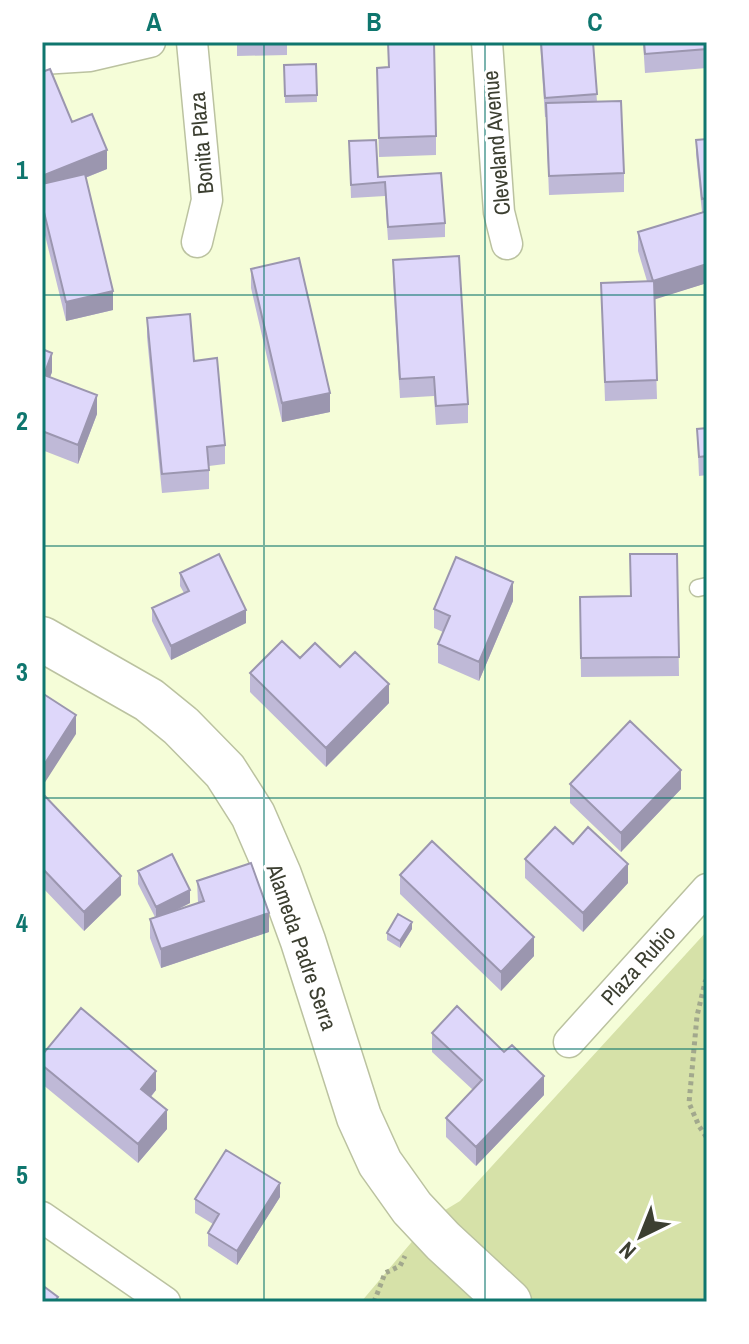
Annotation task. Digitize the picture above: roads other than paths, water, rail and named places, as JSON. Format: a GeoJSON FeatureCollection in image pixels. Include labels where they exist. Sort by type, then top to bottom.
{"type":"FeatureCollection","features":[{"type":"Feature","properties":{"kind":"street"},"geometry":{"type":"LineString","coordinates":[[42,59],[90,56],[150,42]]}},
{"type":"Feature","properties":{"kind":"street","name":"Bonita Plaza"},"geometry":{"type":"LineString","coordinates":[[192,42],[207,200],[197,242]]}},
{"type":"Feature","properties":{"kind":"street","name":"Cleveland Avenue"},"geometry":{"type":"LineString","coordinates":[[487,42],[499,212],[507,244]]}},
{"type":"Feature","properties":{"kind":"street","name":"Alameda Padre Serra"},"geometry":{"type":"LineString","coordinates":[[42,639],[149,700],[181,726],[225,771],[253,815],[279,875],[359,1117],[380,1163],[412,1208],[509,1302]]}},
{"type":"Feature","properties":{"kind":"street","name":"Plaza Rubio"},"geometry":{"type":"LineString","coordinates":[[569,1042],[707,889]]}},
{"type":"Feature","properties":{"kind":"street"},"geometry":{"type":"LineString","coordinates":[[42,1217],[165,1302]]}}]}
